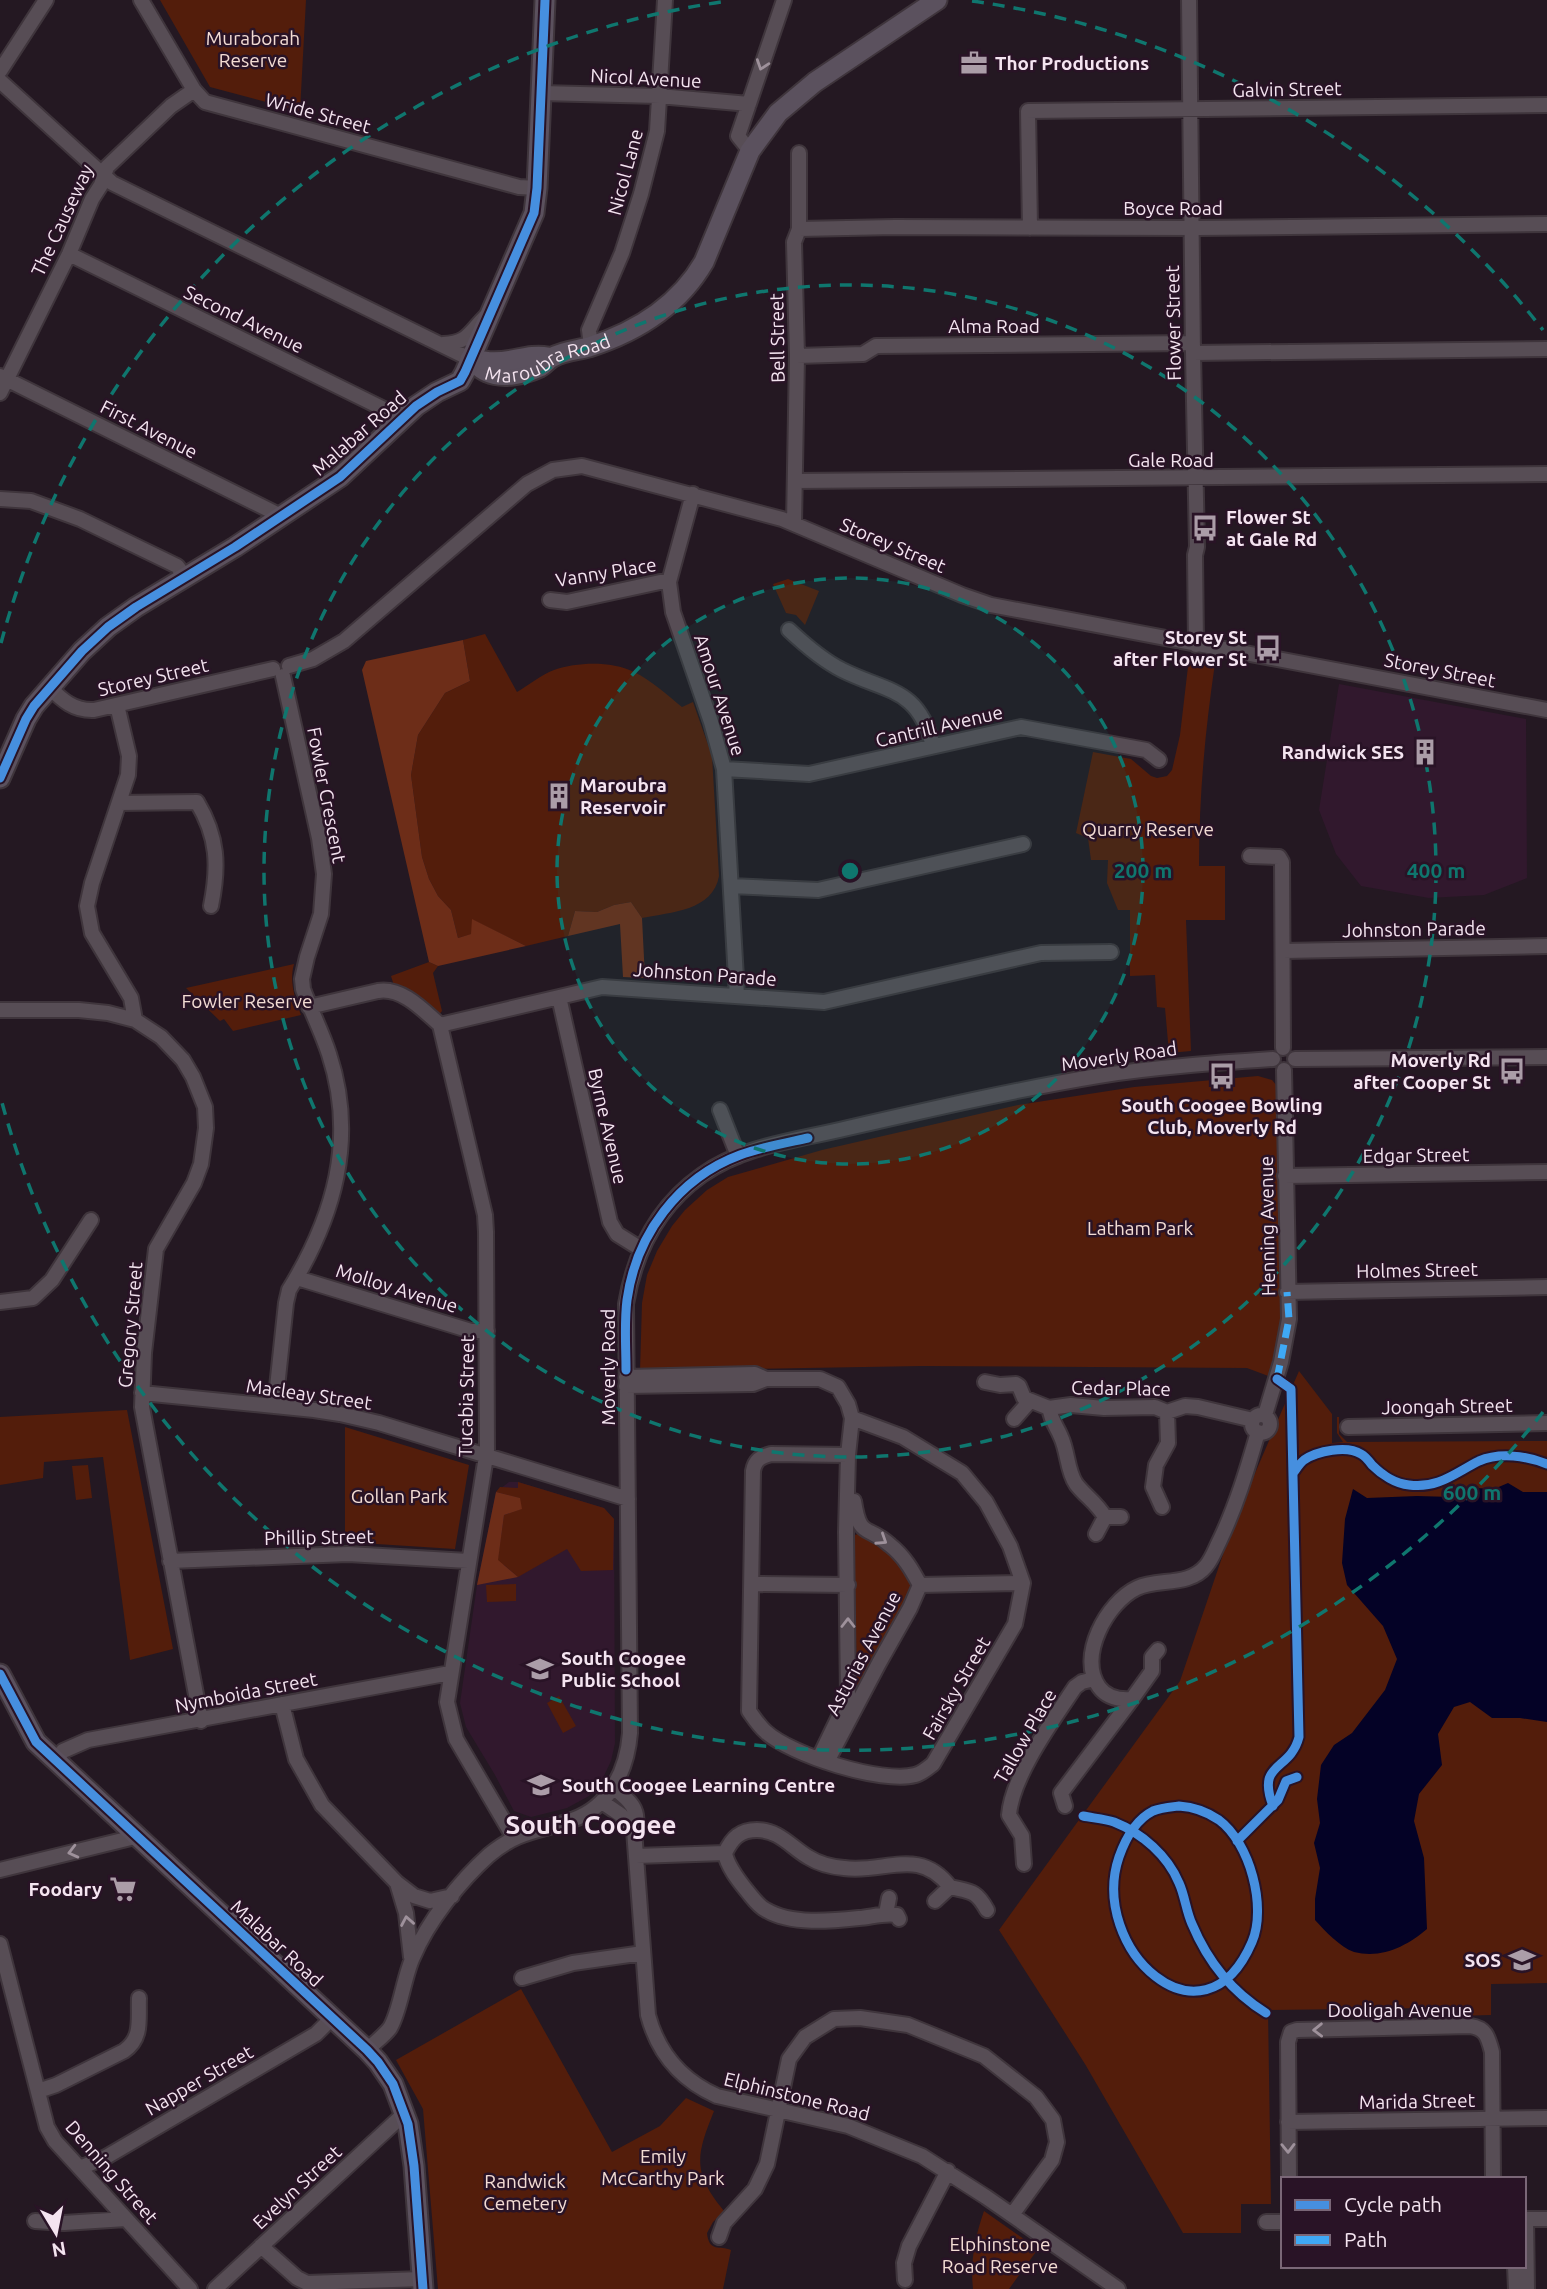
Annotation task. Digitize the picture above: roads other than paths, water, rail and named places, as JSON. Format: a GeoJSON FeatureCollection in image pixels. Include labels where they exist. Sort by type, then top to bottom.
{"type":"FeatureCollection","features":[{"type":"Feature","properties":{"kind":"main road","name":"Malabar Road"},"geometry":{"type":"LineString","coordinates":[[0,778],[26,719],[49,687],[82,651],[120,617],[186,578],[340,477],[400,420],[437,391],[460,381],[530,224],[537,188],[545,0]]}},
{"type":"Feature","properties":{"kind":"main road","name":"Maroubra Road"},"geometry":{"type":"LineString","coordinates":[[470,359],[485,372],[515,375],[543,365],[552,357],[591,346],[643,323],[668,305],[688,287],[704,262],[750,151],[778,113],[796,96],[937,0]]}},
{"type":"Feature","properties":{"kind":"main road"},"geometry":{"type":"LineString","coordinates":[[470,359],[497,363],[537,355],[552,357]]}},
{"type":"Feature","properties":{"kind":"main road"},"geometry":{"type":"LineString","coordinates":[[437,391],[454,393],[515,375]]}},
{"type":"Feature","properties":{"kind":"main road","name":"Malabar Road"},"geometry":{"type":"LineString","coordinates":[[0,1674],[36,1742],[378,2062],[393,2084],[405,2113],[414,2166],[423,2284]]}},
{"type":"Feature","properties":{"kind":"street"},"geometry":{"type":"LineString","coordinates":[[0,71],[46,0]]}},
{"type":"Feature","properties":{"kind":"street","name":"Wride Street"},"geometry":{"type":"LineString","coordinates":[[141,0],[194,90],[205,102],[519,187],[537,188]]}},
{"type":"Feature","properties":{"kind":"street","name":"Nicol Lane"},"geometry":{"type":"LineString","coordinates":[[591,346],[589,330],[622,253],[657,131],[665,0]]}},
{"type":"Feature","properties":{"kind":"street"},"geometry":{"type":"LineString","coordinates":[[750,151],[738,136],[784,0]]}},
{"type":"Feature","properties":{"kind":"street","name":"Flower Street"},"geometry":{"type":"LineString","coordinates":[[1189,0],[1196,645]]}},
{"type":"Feature","properties":{"kind":"street","name":"Maroubra Road"},"geometry":{"type":"LineString","coordinates":[[0,81],[104,176],[140,198],[470,359]]}},
{"type":"Feature","properties":{"kind":"street","name":"The Causeway"},"geometry":{"type":"LineString","coordinates":[[2,383],[69,254],[107,167],[172,106],[194,90]]}},
{"type":"Feature","properties":{"kind":"street","name":"Nicol Avenue"},"geometry":{"type":"LineString","coordinates":[[541,93],[659,96],[749,104]]}},
{"type":"Feature","properties":{"kind":"street","name":"Galvin Street"},"geometry":{"type":"LineString","coordinates":[[1030,228],[1028,111],[1547,105]]}},
{"type":"Feature","properties":{"kind":"street","name":"Bell Street"},"geometry":{"type":"LineString","coordinates":[[794,524],[797,356],[794,242],[799,229],[799,153]]}},
{"type":"Feature","properties":{"kind":"street","name":"Boyce Road"},"geometry":{"type":"LineString","coordinates":[[799,229],[1547,224]]}},
{"type":"Feature","properties":{"kind":"street","name":"Second Avenue"},"geometry":{"type":"LineString","coordinates":[[69,254],[388,411],[400,420]]}},
{"type":"Feature","properties":{"kind":"street"},"geometry":{"type":"LineString","coordinates":[[441,344],[458,343],[466,338],[492,309]]}},
{"type":"Feature","properties":{"kind":"street","name":"Alma Road"},"geometry":{"type":"LineString","coordinates":[[797,356],[863,354],[876,346],[1547,349]]}},
{"type":"Feature","properties":{"kind":"street","name":"First Avenue"},"geometry":{"type":"LineString","coordinates":[[2,383],[281,516]]}},
{"type":"Feature","properties":{"kind":"street","name":"Storey Street"},"geometry":{"type":"LineString","coordinates":[[49,687],[66,702],[83,710],[94,710],[282,670],[313,659],[344,641],[527,484],[553,470],[576,466],[594,468],[766,513],[977,601],[1547,710]]}},
{"type":"Feature","properties":{"kind":"street","name":"Gale Road"},"geometry":{"type":"LineString","coordinates":[[796,481],[1547,474]]}},
{"type":"Feature","properties":{"kind":"street","name":"Amour Avenue"},"geometry":{"type":"LineString","coordinates":[[693,494],[669,582],[673,612],[711,722],[724,769],[737,996]]}},
{"type":"Feature","properties":{"kind":"street"},"geometry":{"type":"LineString","coordinates":[[0,499],[31,501],[80,519],[177,566],[186,578]]}},
{"type":"Feature","properties":{"kind":"street","name":"Vanny Place"},"geometry":{"type":"LineString","coordinates":[[550,600],[567,602],[669,582]]}},
{"type":"Feature","properties":{"kind":"street"},"geometry":{"type":"LineString","coordinates":[[789,630],[818,656],[842,670],[888,688],[911,702],[923,716],[933,746]]}},
{"type":"Feature","properties":{"kind":"street","name":"Fowler Crescent"},"geometry":{"type":"LineString","coordinates":[[275,1406],[289,1290],[325,1221],[338,1168],[341,1131],[337,1091],[329,1053],[309,1007],[302,979],[320,914],[324,890],[323,865],[282,670]]}},
{"type":"Feature","properties":{"kind":"street"},"geometry":{"type":"LineString","coordinates":[[117,705],[129,765],[92,883],[88,906],[92,933],[131,998],[135,1020]]}},
{"type":"Feature","properties":{"kind":"street","name":"Cantrill Avenue"},"geometry":{"type":"LineString","coordinates":[[724,769],[809,774],[1021,727],[1146,750],[1159,760]]}},
{"type":"Feature","properties":{"kind":"street"},"geometry":{"type":"LineString","coordinates":[[119,803],[200,797],[217,858],[211,906]]}},
{"type":"Feature","properties":{"kind":"street"},"geometry":{"type":"LineString","coordinates":[[731,887],[818,890],[1023,845]]}},
{"type":"Feature","properties":{"kind":"street"},"geometry":{"type":"LineString","coordinates":[[1250,856],[1282,859],[1283,1048]]}},
{"type":"Feature","properties":{"kind":"street","name":"Johnston Parade"},"geometry":{"type":"LineString","coordinates":[[1283,951],[1547,946]]}},
{"type":"Feature","properties":{"kind":"street","name":"Johnston Parade"},"geometry":{"type":"LineString","coordinates":[[440,1024],[602,987],[824,1002],[1041,953],[1111,952]]}},
{"type":"Feature","properties":{"kind":"street"},"geometry":{"type":"LineString","coordinates":[[309,1007],[390,990],[402,995],[440,1024]]}},
{"type":"Feature","properties":{"kind":"street","name":"Byrne Avenue"},"geometry":{"type":"LineString","coordinates":[[559,997],[610,1222],[617,1234],[641,1249]]}},
{"type":"Feature","properties":{"kind":"street","name":"Gregory Street"},"geometry":{"type":"LineString","coordinates":[[0,1010],[79,1010],[115,1014],[135,1020],[161,1037],[183,1060],[205,1107],[206,1128],[201,1164],[194,1183],[156,1249],[142,1393],[142,1407],[201,1721]]}},
{"type":"Feature","properties":{"kind":"street","name":"Tucabia Street"},"geometry":{"type":"LineString","coordinates":[[440,1024],[485,1215],[487,1331],[488,1437],[447,1702],[456,1739],[513,1838]]}},
{"type":"Feature","properties":{"kind":"street"},"geometry":{"type":"LineString","coordinates":[[1283,1048],[1293,1052],[1295,1059],[1291,1068],[1284,1070],[1275,1066],[1273,1059],[1277,1050],[1283,1048]]}},
{"type":"Feature","properties":{"kind":"street"},"geometry":{"type":"LineString","coordinates":[[1295,1059],[1547,1057]]}},
{"type":"Feature","properties":{"kind":"street","name":"Moverly Road"},"geometry":{"type":"LineString","coordinates":[[367,2050],[390,2028],[411,1961],[426,1929],[452,1896],[489,1856],[513,1838],[580,1817],[602,1802],[614,1788],[626,1759],[630,1732],[626,1304],[632,1273],[641,1249],[653,1227],[676,1198],[703,1174],[738,1156],[1005,1093],[1145,1070],[1273,1059]]}},
{"type":"Feature","properties":{"kind":"street","name":"Henning Avenue"},"geometry":{"type":"LineString","coordinates":[[1094,1679],[1091,1652],[1104,1622],[1118,1602],[1127,1593],[1141,1586],[1168,1583],[1193,1576],[1209,1562],[1232,1515],[1259,1423],[1277,1379],[1289,1319],[1284,1070]]}},
{"type":"Feature","properties":{"kind":"street"},"geometry":{"type":"LineString","coordinates":[[720,1110],[738,1156]]}},
{"type":"Feature","properties":{"kind":"street","name":"Edgar Street"},"geometry":{"type":"LineString","coordinates":[[1285,1176],[1547,1172]]}},
{"type":"Feature","properties":{"kind":"street"},"geometry":{"type":"LineString","coordinates":[[0,1302],[33,1298],[52,1280],[91,1220]]}},
{"type":"Feature","properties":{"kind":"street","name":"Molloy Avenue"},"geometry":{"type":"LineString","coordinates":[[297,1278],[471,1331],[487,1331]]}},
{"type":"Feature","properties":{"kind":"street","name":"Holmes Street"},"geometry":{"type":"LineString","coordinates":[[1287,1292],[1547,1287]]}},
{"type":"Feature","properties":{"kind":"street"},"geometry":{"type":"LineString","coordinates":[[626,1382],[753,1384],[766,1379],[820,1379],[838,1387],[848,1404],[852,1418]]}},
{"type":"Feature","properties":{"kind":"street","name":"Cedar Place"},"geometry":{"type":"LineString","coordinates":[[985,1382],[1016,1384],[1029,1402],[1049,1408],[1071,1405],[1104,1408],[1155,1407],[1167,1412],[1185,1406],[1198,1406],[1259,1423]]}},
{"type":"Feature","properties":{"kind":"street","name":"Macleay Street"},"geometry":{"type":"LineString","coordinates":[[142,1393],[340,1414],[628,1499]]}},
{"type":"Feature","properties":{"kind":"street"},"geometry":{"type":"LineString","coordinates":[[1014,1419],[1029,1402]]}},
{"type":"Feature","properties":{"kind":"street"},"geometry":{"type":"LineString","coordinates":[[1049,1408],[1052,1423],[1061,1436],[1072,1477],[1105,1517]]}},
{"type":"Feature","properties":{"kind":"street"},"geometry":{"type":"LineString","coordinates":[[1162,1507],[1153,1487],[1156,1465],[1168,1443],[1167,1412]]}},
{"type":"Feature","properties":{"kind":"street","name":"Asturias Avenue"},"geometry":{"type":"LineString","coordinates":[[823,1760],[848,1698],[846,1532],[852,1418]]}},
{"type":"Feature","properties":{"kind":"street","name":"Fairsky Street"},"geometry":{"type":"LineString","coordinates":[[848,1458],[771,1454],[754,1463],[749,1711],[767,1734],[801,1752],[852,1770],[889,1778],[917,1775],[933,1764],[1016,1623],[1023,1583],[1010,1546],[986,1502],[962,1473],[903,1437],[852,1418]]}},
{"type":"Feature","properties":{"kind":"street","name":"Joongah Street"},"geometry":{"type":"LineString","coordinates":[[1348,1427],[1547,1423]]}},
{"type":"Feature","properties":{"kind":"street","name":"Asturias Avenue"},"geometry":{"type":"LineString","coordinates":[[823,1760],[911,1608],[920,1586],[909,1564],[890,1544],[863,1529],[857,1521],[848,1458]]}},
{"type":"Feature","properties":{"kind":"street"},"geometry":{"type":"LineString","coordinates":[[1105,1517],[1121,1517]]}},
{"type":"Feature","properties":{"kind":"street"},"geometry":{"type":"LineString","coordinates":[[1096,1534],[1105,1517]]}},
{"type":"Feature","properties":{"kind":"street","name":"Phillip Street"},"geometry":{"type":"LineString","coordinates":[[170,1560],[348,1554],[468,1560]]}},
{"type":"Feature","properties":{"kind":"street"},"geometry":{"type":"LineString","coordinates":[[920,1586],[1023,1583]]}},
{"type":"Feature","properties":{"kind":"street"},"geometry":{"type":"LineString","coordinates":[[752,1584],[848,1585]]}},
{"type":"Feature","properties":{"kind":"street"},"geometry":{"type":"LineString","coordinates":[[1059,1797],[1152,1671],[1151,1653]]}},
{"type":"Feature","properties":{"kind":"street","name":"Nymboida Street"},"geometry":{"type":"LineString","coordinates":[[55,1760],[64,1751],[88,1740],[450,1673]]}},
{"type":"Feature","properties":{"kind":"street"},"geometry":{"type":"LineString","coordinates":[[1094,1679],[1100,1689],[1109,1696],[1120,1700],[1132,1699]]}},
{"type":"Feature","properties":{"kind":"street","name":"Tallow Place"},"geometry":{"type":"LineString","coordinates":[[1024,1864],[1022,1836],[1009,1815],[1013,1793],[1034,1752],[1075,1687],[1094,1679]]}},
{"type":"Feature","properties":{"kind":"street"},"geometry":{"type":"LineString","coordinates":[[282,1704],[296,1759],[323,1805],[397,1883],[414,1896],[440,1900],[452,1896]]}},
{"type":"Feature","properties":{"kind":"street","name":"Elphinstone Road"},"geometry":{"type":"LineString","coordinates":[[614,1788],[629,1800],[638,1821],[634,1830],[648,2015],[657,2040],[671,2064],[691,2082],[731,2101],[848,2126],[922,2156],[948,2171],[1118,2289]]}},
{"type":"Feature","properties":{"kind":"street"},"geometry":{"type":"LineString","coordinates":[[602,1802],[621,1815],[634,1830]]}},
{"type":"Feature","properties":{"kind":"street"},"geometry":{"type":"LineString","coordinates":[[889,1898],[893,1916],[832,1920],[794,1919],[769,1912],[760,1906],[744,1887],[725,1853],[739,1833],[755,1829],[768,1831],[781,1836],[819,1863],[848,1869],[910,1864],[931,1868],[950,1887],[972,1891],[979,1896],[986,1910]]}},
{"type":"Feature","properties":{"kind":"street"},"geometry":{"type":"LineString","coordinates":[[0,1870],[139,1836]]}},
{"type":"Feature","properties":{"kind":"street"},"geometry":{"type":"LineString","coordinates":[[636,1856],[725,1853]]}},
{"type":"Feature","properties":{"kind":"street"},"geometry":{"type":"LineString","coordinates":[[397,1883],[408,1927],[411,1961]]}},
{"type":"Feature","properties":{"kind":"street"},"geometry":{"type":"LineString","coordinates":[[935,1901],[950,1887]]}},
{"type":"Feature","properties":{"kind":"street","name":"Denning Street"},"geometry":{"type":"LineString","coordinates":[[0,1944],[47,2127],[55,2141],[190,2289]]}},
{"type":"Feature","properties":{"kind":"street"},"geometry":{"type":"LineString","coordinates":[[522,1978],[573,1963],[643,1953]]}},
{"type":"Feature","properties":{"kind":"street"},"geometry":{"type":"LineString","coordinates":[[38,2091],[56,2085],[132,2045],[138,2032],[139,1997]]}},
{"type":"Feature","properties":{"kind":"street","name":"Napper Street"},"geometry":{"type":"LineString","coordinates":[[80,2168],[106,2157],[316,2034],[332,2018]]}},
{"type":"Feature","properties":{"kind":"street"},"geometry":{"type":"LineString","coordinates":[[719,2237],[724,2223],[755,2189],[761,2177],[770,2150],[787,2067],[794,2051],[805,2037],[834,2019],[860,2018],[908,2025],[984,2056],[1036,2097],[1053,2120],[1057,2142],[1052,2160],[1012,2215]]}},
{"type":"Feature","properties":{"kind":"street","name":"Dooligah Avenue"},"geometry":{"type":"LineString","coordinates":[[1288,2122],[1288,2042],[1291,2032],[1470,2026],[1483,2030],[1492,2052],[1493,2177]]}},
{"type":"Feature","properties":{"kind":"street","name":"Evelyn Street"},"geometry":{"type":"LineString","coordinates":[[215,2289],[405,2113]]}},
{"type":"Feature","properties":{"kind":"street","name":"Marida Street"},"geometry":{"type":"LineString","coordinates":[[1288,2122],[1547,2118]]}},
{"type":"Feature","properties":{"kind":"street"},"geometry":{"type":"LineString","coordinates":[[1288,2122],[1289,2177]]}},
{"type":"Feature","properties":{"kind":"street"},"geometry":{"type":"LineString","coordinates":[[905,2280],[904,2263],[909,2246],[948,2171]]}},
{"type":"Feature","properties":{"kind":"street"},"geometry":{"type":"LineString","coordinates":[[35,2221],[64,2223],[126,2218]]}},
{"type":"Feature","properties":{"kind":"street"},"geometry":{"type":"LineString","coordinates":[[1526,2220],[1547,2219]]}},
{"type":"Feature","properties":{"kind":"street"},"geometry":{"type":"LineString","coordinates":[[1266,2222],[1281,2222]]}},
{"type":"Feature","properties":{"kind":"street"},"geometry":{"type":"LineString","coordinates":[[261,2246],[297,2278],[307,2283],[423,2284]]}},
{"type":"Feature","properties":{"kind":"street"},"geometry":{"type":"LineString","coordinates":[[1526,2254],[1527,2289]]}},
{"type":"Feature","properties":{"kind":"street"},"geometry":{"type":"LineString","coordinates":[[1516,2268],[1516,2289]]}},
{"type":"Feature","properties":{"kind":"water"},"geometry":{"type":"Polygon","coordinates":[[[1508,1483],[1523,1492],[1547,1492],[1547,1722],[1492,1718],[1470,1702],[1454,1707],[1438,1734],[1442,1765],[1419,1794],[1414,1821],[1424,1858],[1427,1929],[1394,1949],[1374,1954],[1354,1952],[1338,1943],[1315,1920],[1320,1868],[1314,1843],[1320,1823],[1317,1799],[1321,1765],[1334,1745],[1352,1733],[1385,1690],[1397,1659],[1383,1626],[1347,1585],[1342,1563],[1345,1519],[1353,1489],[1367,1498],[1452,1497],[1475,1488],[1494,1489],[1508,1483]]]}},
{"type":"Feature","properties":{"kind":"place","name":"Thor Productions"},"geometry":{"type":"Point","coordinates":[974,63]}},
{"type":"Feature","properties":{"kind":"place","name":"Flower St at Gale Rd"},"geometry":{"type":"Point","coordinates":[1205,528]}},
{"type":"Feature","properties":{"kind":"place","name":"Storey St after Flower St"},"geometry":{"type":"Point","coordinates":[1268,648]}},
{"type":"Feature","properties":{"kind":"place","name":"Randwick SES"},"geometry":{"type":"Point","coordinates":[1425,752]}},
{"type":"Feature","properties":{"kind":"place","name":"Maroubra Reservoir"},"geometry":{"type":"Point","coordinates":[559,796]}},
{"type":"Feature","properties":{"kind":"place","name":"Moverly Rd after Cooper St"},"geometry":{"type":"Point","coordinates":[1512,1071]}},
{"type":"Feature","properties":{"kind":"place","name":"South Coogee Bowling Club, Moverly Rd"},"geometry":{"type":"Point","coordinates":[1222,1076]}},
{"type":"Feature","properties":{"kind":"place","name":"South Coogee Public School"},"geometry":{"type":"Point","coordinates":[540,1669]}},
{"type":"Feature","properties":{"kind":"place","name":"South Coogee Learning Centre"},"geometry":{"type":"Point","coordinates":[541,1785]}},
{"type":"Feature","properties":{"kind":"place","name":"Foodary"},"geometry":{"type":"Point","coordinates":[123,1889]}},
{"type":"Feature","properties":{"kind":"place","name":"SOS"},"geometry":{"type":"Point","coordinates":[1522,1960]}},
{"type":"Feature","properties":{"kind":"district","name":"South Coogee"},"geometry":{"type":"Point","coordinates":[591,1824]}},
{"type":"Feature","properties":{"kind":"park label","name":"Muraborah Reserve"},"geometry":{"type":"Point","coordinates":[253,49]}},
{"type":"Feature","properties":{"kind":"park label","name":"Quarry Reserve"},"geometry":{"type":"Point","coordinates":[1148,829]}},
{"type":"Feature","properties":{"kind":"park label","name":"Fowler Reserve"},"geometry":{"type":"Point","coordinates":[247,1001]}},
{"type":"Feature","properties":{"kind":"park label","name":"Latham Park"},"geometry":{"type":"Point","coordinates":[1140,1228]}},
{"type":"Feature","properties":{"kind":"park label","name":"Gollan Park"},"geometry":{"type":"Point","coordinates":[399,1496]}},
{"type":"Feature","properties":{"kind":"park label","name":"Emily McCarthy Park"},"geometry":{"type":"Point","coordinates":[663,2167]}},
{"type":"Feature","properties":{"kind":"park label","name":"Randwick Cemetery"},"geometry":{"type":"Point","coordinates":[525,2192]}},
{"type":"Feature","properties":{"kind":"park label","name":"Elphinstone Road Reserve"},"geometry":{"type":"Point","coordinates":[1000,2255]}}]}
